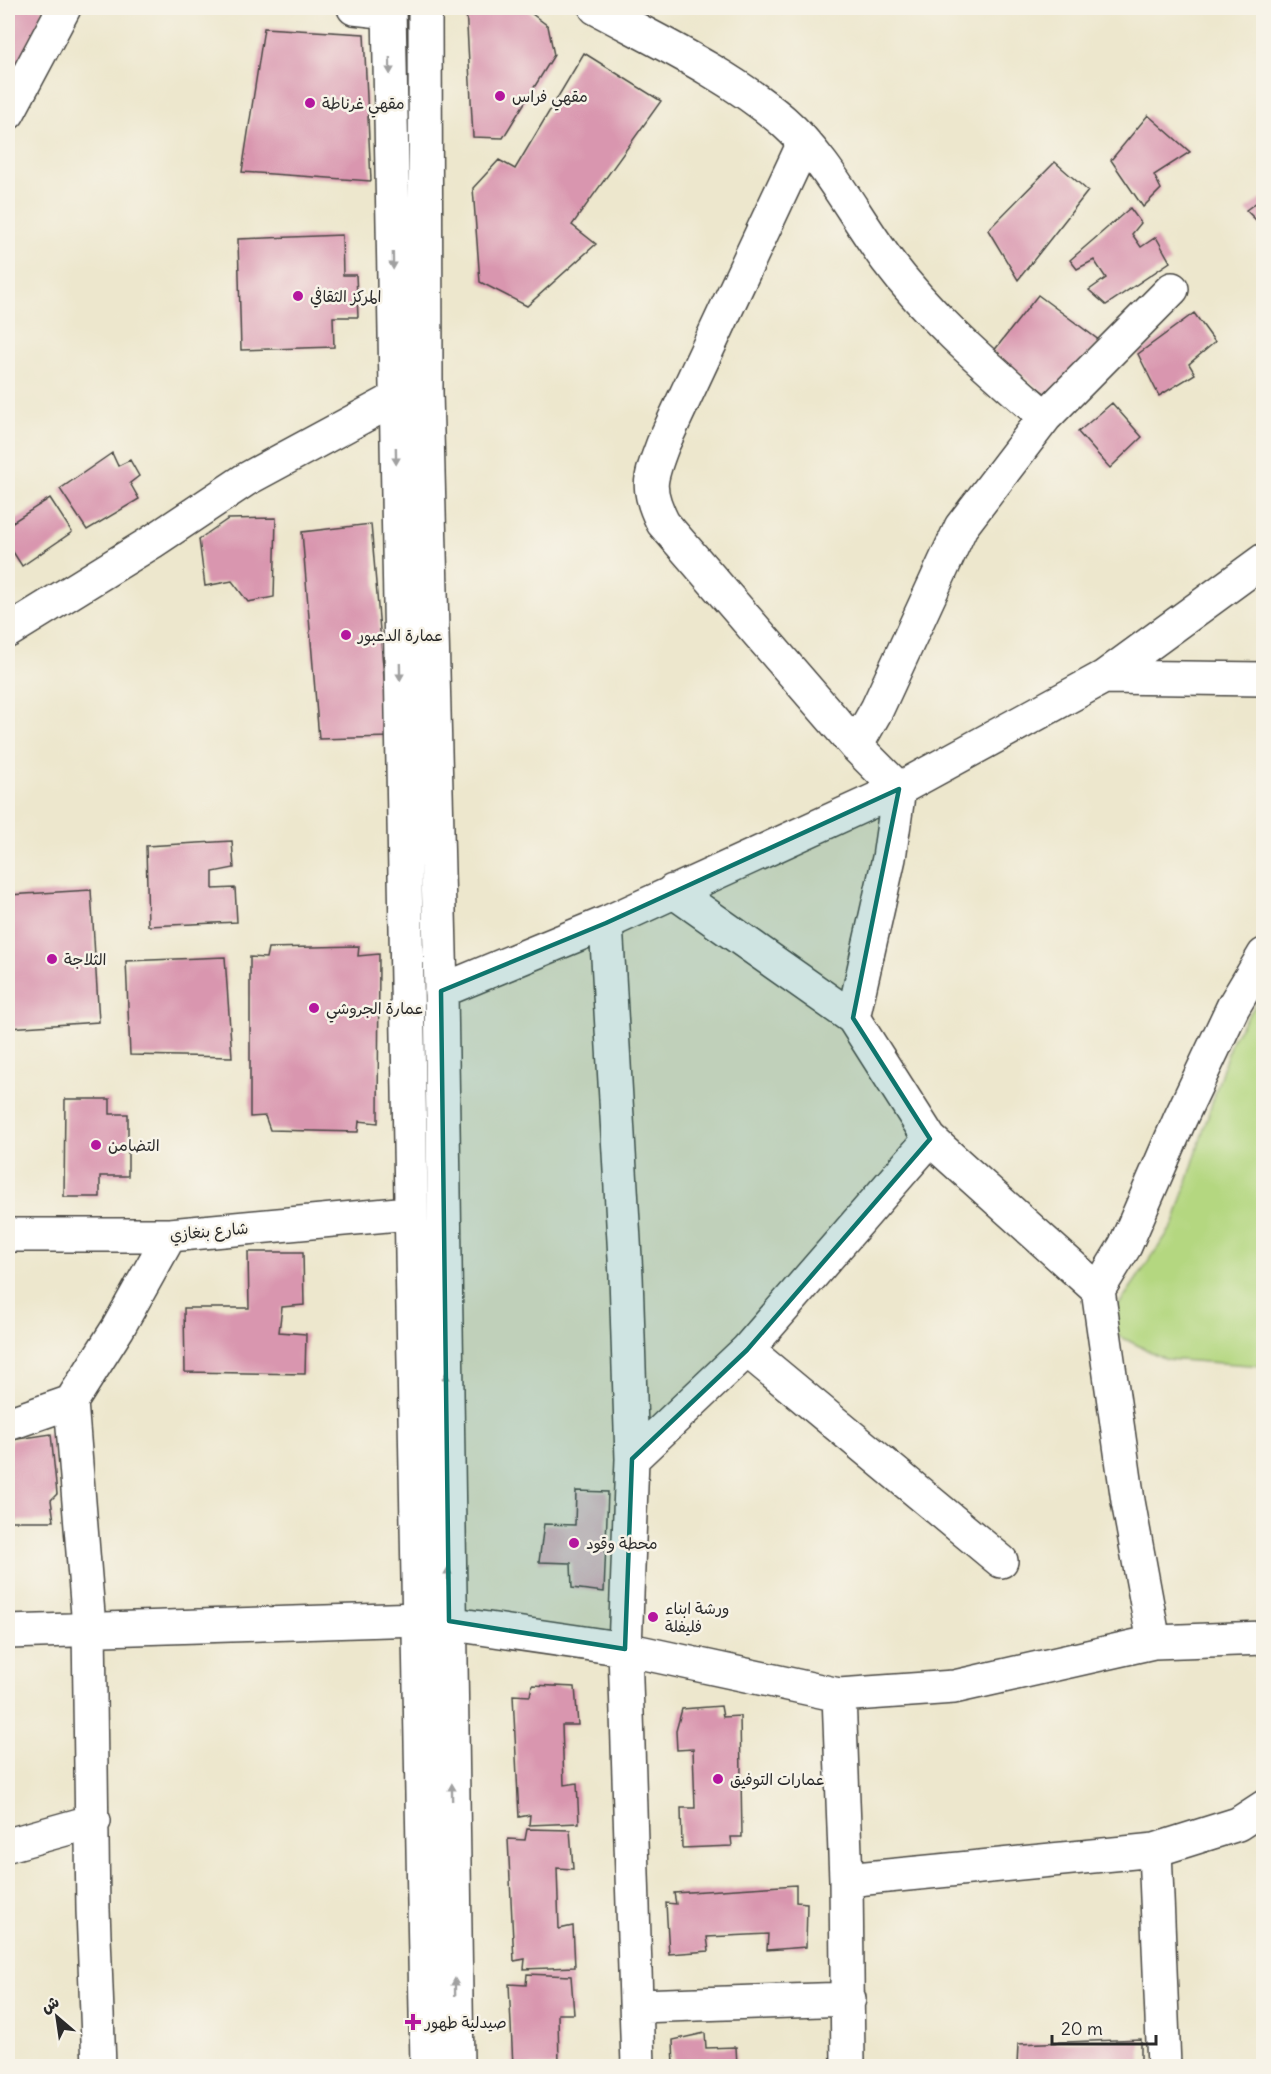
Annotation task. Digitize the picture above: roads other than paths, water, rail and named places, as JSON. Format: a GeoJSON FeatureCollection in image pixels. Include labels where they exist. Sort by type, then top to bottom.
{"type":"FeatureCollection","features":[{"type":"Feature","properties":{"kind":"main road"},"geometry":{"type":"LineString","coordinates":[[8,112],[64,8]]}},
{"type":"Feature","properties":{"kind":"main road"},"geometry":{"type":"LineString","coordinates":[[354,8],[389,10],[441,991],[427,2067]]}},
{"type":"Feature","properties":{"kind":"main road"},"geometry":{"type":"LineString","coordinates":[[425,8],[411,396],[409,1213],[434,1620],[457,2067]]}},
{"type":"Feature","properties":{"kind":"main road"},"geometry":{"type":"LineString","coordinates":[[596,8],[719,76],[783,122],[804,143],[887,260],[934,318],[1045,417]]}},
{"type":"Feature","properties":{"kind":"main road"},"geometry":{"type":"LineString","coordinates":[[804,143],[663,444],[650,480],[654,504],[663,522],[856,746],[899,789]]}},
{"type":"Feature","properties":{"kind":"main road"},"geometry":{"type":"LineString","coordinates":[[856,746],[878,709],[961,527],[1045,417],[1172,289]]}},
{"type":"Feature","properties":{"kind":"main road"},"geometry":{"type":"LineString","coordinates":[[8,631],[152,542],[245,480],[411,396]]}},
{"type":"Feature","properties":{"kind":"main road"},"geometry":{"type":"LineString","coordinates":[[441,991],[606,923],[899,789],[1104,677],[1263,560]]}},
{"type":"Feature","properties":{"kind":"main road"},"geometry":{"type":"LineString","coordinates":[[1104,677],[1263,679]]}},
{"type":"Feature","properties":{"kind":"main road"},"geometry":{"type":"LineString","coordinates":[[853,1018],[889,858],[899,789]]}},
{"type":"Feature","properties":{"kind":"main road"},"geometry":{"type":"LineString","coordinates":[[673,891],[853,1018],[930,1139],[1098,1290]]}},
{"type":"Feature","properties":{"kind":"main road"},"geometry":{"type":"LineString","coordinates":[[606,923],[626,1276],[632,1460],[626,1649],[638,2067]]}},
{"type":"Feature","properties":{"kind":"main road"},"geometry":{"type":"LineString","coordinates":[[1154,1642],[1128,1501],[1098,1290],[1125,1246],[1180,1119],[1233,1007],[1263,955]]}},
{"type":"Feature","properties":{"kind":"main road"},"geometry":{"type":"LineString","coordinates":[[632,1460],[747,1350],[930,1139]]}},
{"type":"Feature","properties":{"kind":"main road","name":"شارع بنغازي"},"geometry":{"type":"LineString","coordinates":[[8,1235],[170,1235],[409,1213]]}},
{"type":"Feature","properties":{"kind":"main road"},"geometry":{"type":"LineString","coordinates":[[99,2067],[93,1910],[94,1821],[90,1627],[71,1402],[118,1328],[170,1235]]}},
{"type":"Feature","properties":{"kind":"main road"},"geometry":{"type":"LineString","coordinates":[[747,1350],[1001,1562]]}},
{"type":"Feature","properties":{"kind":"main road"},"geometry":{"type":"LineString","coordinates":[[8,1424],[71,1402]]}},
{"type":"Feature","properties":{"kind":"main road"},"geometry":{"type":"LineString","coordinates":[[8,1632],[90,1627],[434,1620],[626,1649],[838,1695],[954,1687],[1154,1642],[1263,1638]]}},
{"type":"Feature","properties":{"kind":"main road"},"geometry":{"type":"LineString","coordinates":[[838,1695],[846,1880],[849,2067]]}},
{"type":"Feature","properties":{"kind":"main road"},"geometry":{"type":"LineString","coordinates":[[846,1880],[1155,1850],[1238,1824],[1263,1807]]}},
{"type":"Feature","properties":{"kind":"main road"},"geometry":{"type":"LineString","coordinates":[[8,1845],[94,1821]]}},
{"type":"Feature","properties":{"kind":"main road"},"geometry":{"type":"LineString","coordinates":[[1155,1850],[1164,2067]]}},
{"type":"Feature","properties":{"kind":"main road"},"geometry":{"type":"LineString","coordinates":[[638,2006],[849,1999]]}},
{"type":"Feature","properties":{"kind":"place","name":"مقهي فراس"},"geometry":{"type":"Point","coordinates":[500,96]}},
{"type":"Feature","properties":{"kind":"place","name":"مقهي غرناطة"},"geometry":{"type":"Point","coordinates":[310,103]}},
{"type":"Feature","properties":{"kind":"place","name":"المركز الثقافي"},"geometry":{"type":"Point","coordinates":[298,296]}},
{"type":"Feature","properties":{"kind":"place","name":"عمارة الدعبور"},"geometry":{"type":"Point","coordinates":[346,635]}},
{"type":"Feature","properties":{"kind":"place","name":"الثلاجة"},"geometry":{"type":"Point","coordinates":[52,959]}},
{"type":"Feature","properties":{"kind":"place","name":"عمارة الجروشي"},"geometry":{"type":"Point","coordinates":[314,1008]}},
{"type":"Feature","properties":{"kind":"place","name":"التضامن"},"geometry":{"type":"Point","coordinates":[96,1145]}},
{"type":"Feature","properties":{"kind":"place","name":"محطة وقود"},"geometry":{"type":"Point","coordinates":[574,1543]}},
{"type":"Feature","properties":{"kind":"place","name":"ورشة ابناء فليفلة"},"geometry":{"type":"Point","coordinates":[653,1617]}},
{"type":"Feature","properties":{"kind":"place","name":"عمارات التوفيق"},"geometry":{"type":"Point","coordinates":[718,1779]}},
{"type":"Feature","properties":{"kind":"place","name":"صيدلية طهور"},"geometry":{"type":"Point","coordinates":[413,2022]}}]}
